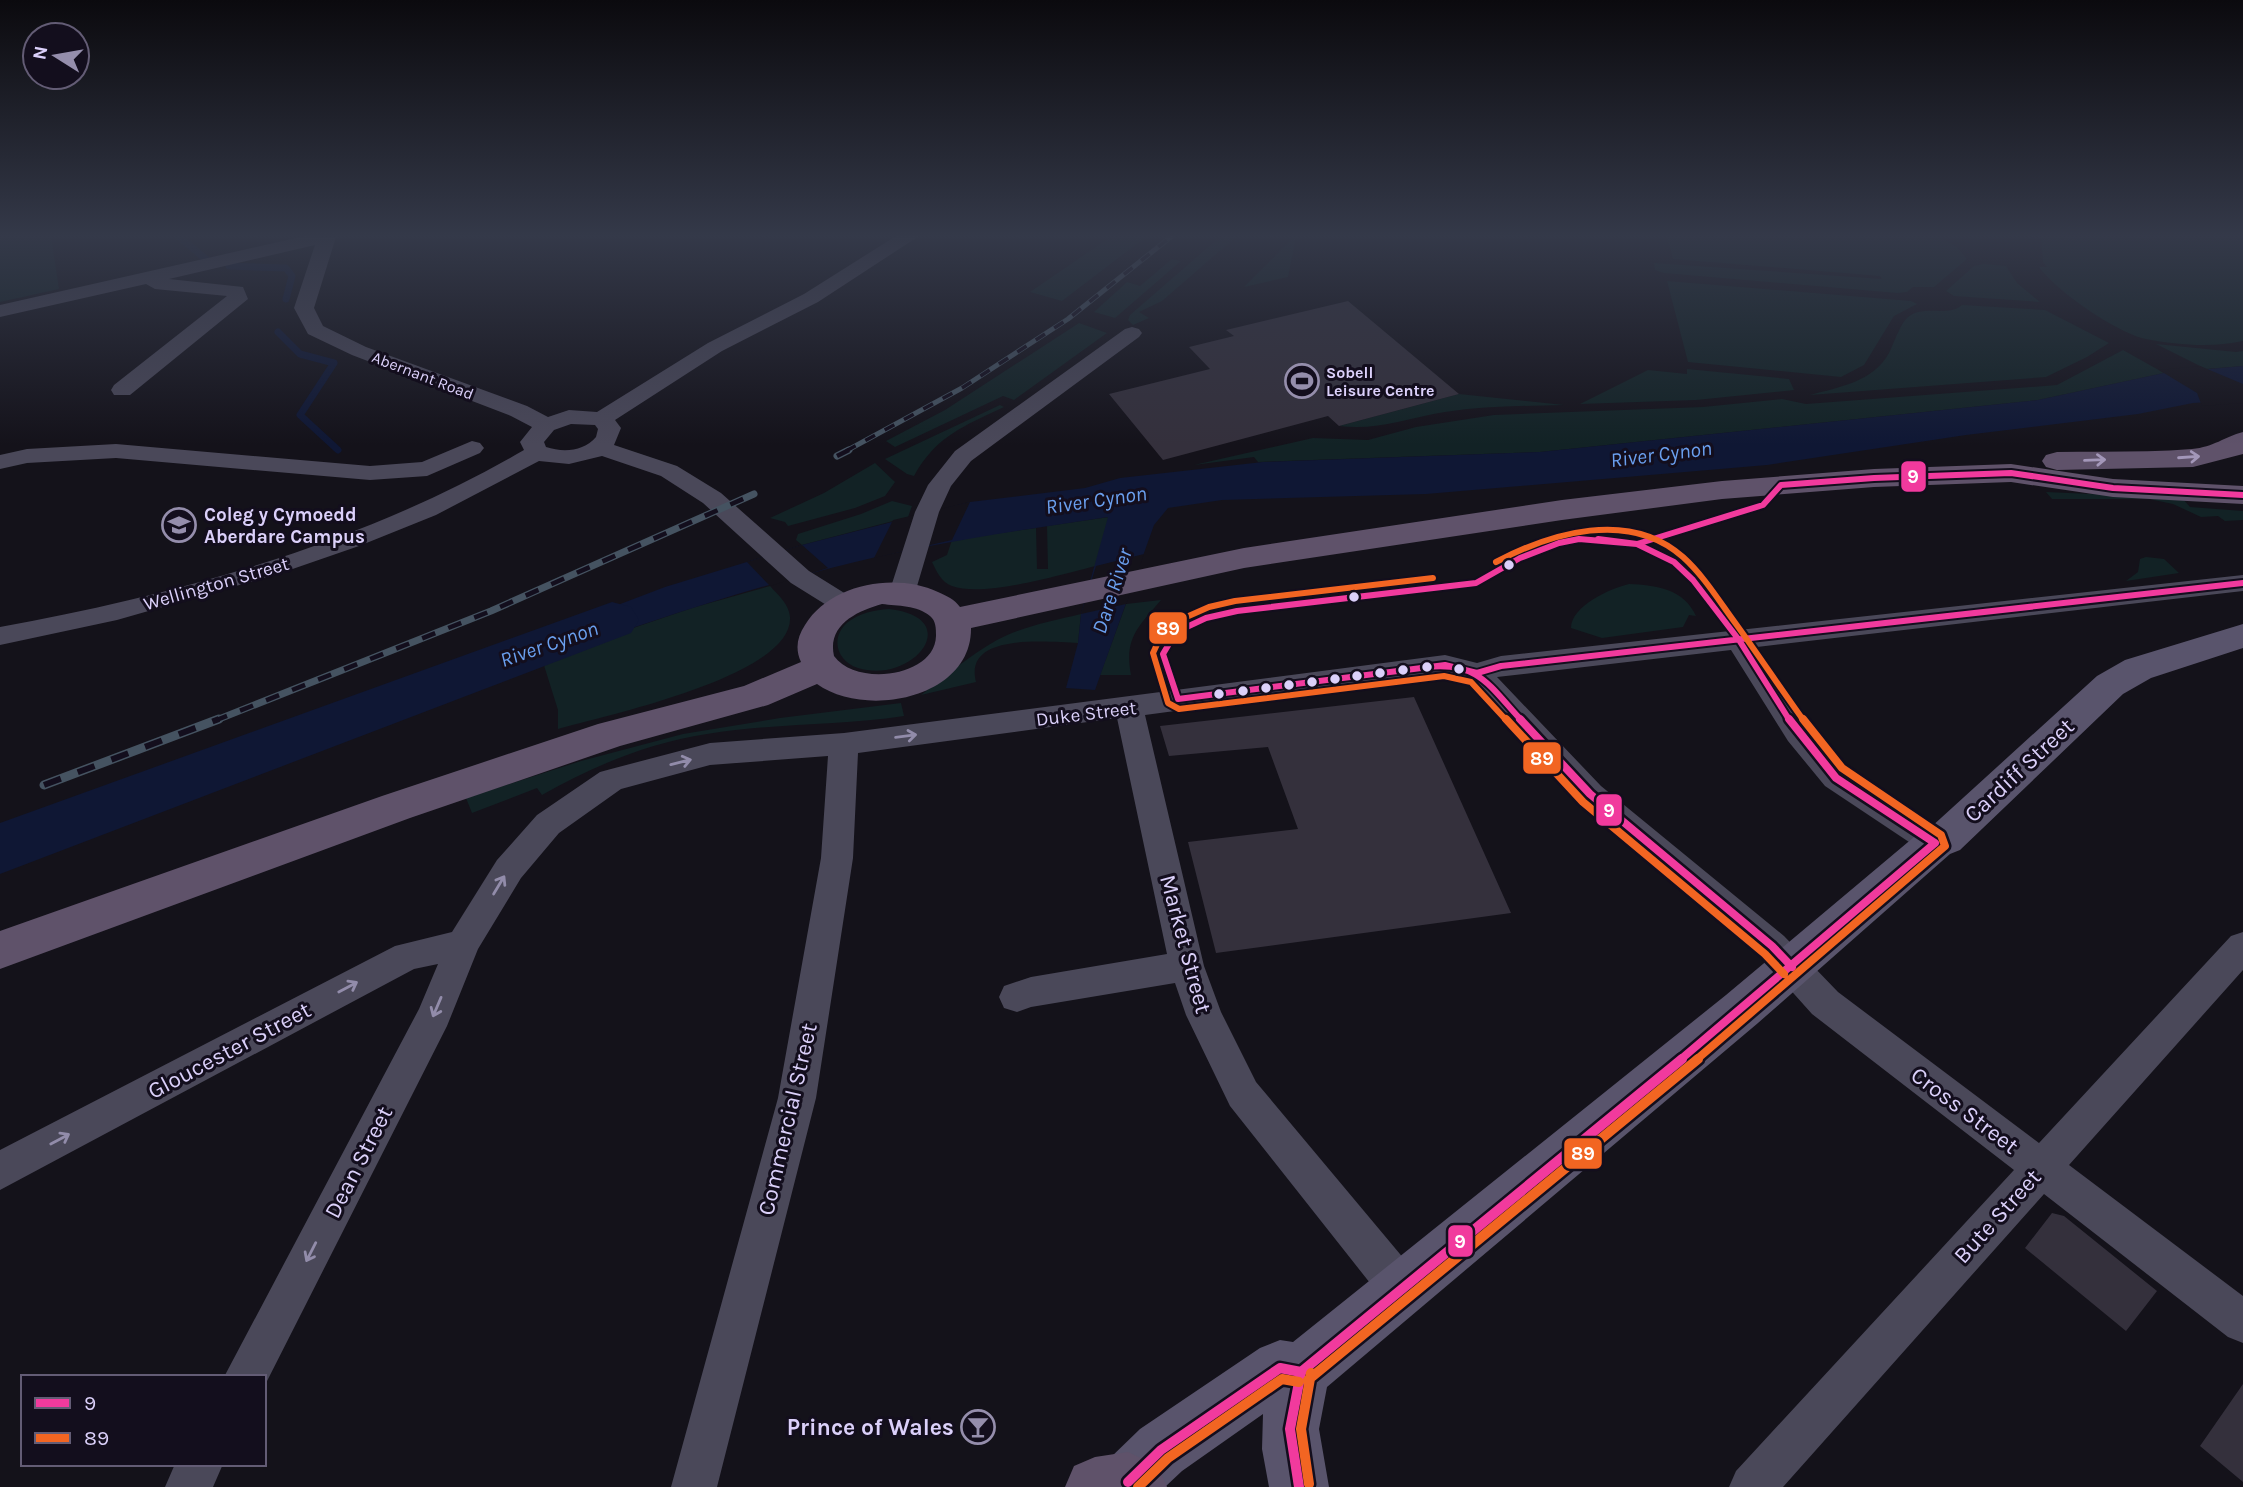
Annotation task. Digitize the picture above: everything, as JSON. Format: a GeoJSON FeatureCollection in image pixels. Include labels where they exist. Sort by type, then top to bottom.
{"type":"FeatureCollection","features":[{"type":"Feature","properties":{"kind":"main road"},"geometry":{"type":"LineString","coordinates":[[2011,473],[2057,461],[2193,458],[2228,451],[2243,441],[2243,432]]}},
{"type":"Feature","properties":{"kind":"main road"},"geometry":{"type":"LineString","coordinates":[[954,620],[1244,558],[1562,510],[1709,491],[1874,478],[2011,473],[2113,488],[2243,495]]}},
{"type":"Feature","properties":{"kind":"main road"},"geometry":{"type":"LineString","coordinates":[[882,593],[902,593],[934,601],[954,620],[957,635],[953,650],[941,665],[924,677],[902,685],[878,688],[855,685],[836,678],[821,667],[815,654],[818,634],[830,615],[845,605],[882,593]]}},
{"type":"Feature","properties":{"kind":"main road","name":"Cardiff Street"},"geometry":{"type":"LineString","coordinates":[[1301,1372],[1792,967],[1935,843],[1945,839],[2110,685],[2138,669],[2243,636]]}},
{"type":"Feature","properties":{"kind":"main road"},"geometry":{"type":"LineString","coordinates":[[0,950],[396,807],[612,734],[755,696],[821,667]]}},
{"type":"Feature","properties":{"kind":"main road"},"geometry":{"type":"LineString","coordinates":[[1120,1485],[1161,1450],[1279,1368],[1301,1372],[1300,1392],[1292,1411],[1290,1432],[1299,1487]]}},
{"type":"Feature","properties":{"kind":"street"},"geometry":{"type":"LineString","coordinates":[[0,311],[23,305]]}},
{"type":"Feature","properties":{"kind":"street"},"geometry":{"type":"LineString","coordinates":[[122,390],[229,305]]}},
{"type":"Feature","properties":{"kind":"street","name":"Abernant Road"},"geometry":{"type":"LineString","coordinates":[[305,305],[314,330],[359,351],[519,411],[546,425]]}},
{"type":"Feature","properties":{"kind":"street"},"geometry":{"type":"LineString","coordinates":[[601,419],[715,347],[797,305]]}},
{"type":"Feature","properties":{"kind":"street"},"geometry":{"type":"LineString","coordinates":[[902,593],[927,512],[940,485],[963,456],[1132,333]]}},
{"type":"Feature","properties":{"kind":"street"},"geometry":{"type":"LineString","coordinates":[[580,416],[601,419],[610,428],[609,434],[599,447],[566,458],[554,458],[537,452],[532,442],[546,425],[580,416]]}},
{"type":"Feature","properties":{"kind":"street"},"geometry":{"type":"LineString","coordinates":[[599,447],[669,471],[712,498],[737,524],[800,577],[845,605]]}},
{"type":"Feature","properties":{"kind":"street"},"geometry":{"type":"LineString","coordinates":[[0,462],[27,456],[116,451],[370,473],[427,469],[472,448]]}},
{"type":"Feature","properties":{"kind":"street","name":"Wellington Street"},"geometry":{"type":"LineString","coordinates":[[0,636],[162,600],[288,563],[390,526],[495,478],[537,452]]}},
{"type":"Feature","properties":{"kind":"street","name":"Duke Street"},"geometry":{"type":"LineString","coordinates":[[463,944],[509,869],[548,824],[611,780],[710,754],[844,744],[1445,665],[1477,673],[1501,666],[2243,583]]}},
{"type":"Feature","properties":{"kind":"street"},"geometry":{"type":"LineString","coordinates":[[1739,640],[1798,733],[1836,778],[1935,843]]}},
{"type":"Feature","properties":{"kind":"street","name":"Cross Street"},"geometry":{"type":"LineString","coordinates":[[1477,673],[1590,794],[1772,946],[1825,1003],[2243,1322]]}},
{"type":"Feature","properties":{"kind":"street","name":"Market Street"},"geometry":{"type":"LineString","coordinates":[[1129,708],[1187,966],[1204,1015],[1243,1094],[1401,1287]]}},
{"type":"Feature","properties":{"kind":"street","name":"Commercial Street"},"geometry":{"type":"LineString","coordinates":[[694,1487],[797,1098],[837,858],[844,744]]}},
{"type":"Feature","properties":{"kind":"street","name":"Gloucester Street"},"geometry":{"type":"LineString","coordinates":[[0,1171],[407,956],[463,944]]}},
{"type":"Feature","properties":{"kind":"street","name":"Dean Street"},"geometry":{"type":"LineString","coordinates":[[247,1375],[434,1015],[463,944]]}},
{"type":"Feature","properties":{"kind":"street","name":"Bute Street"},"geometry":{"type":"LineString","coordinates":[[1752,1487],[2243,946]]}},
{"type":"Feature","properties":{"kind":"street"},"geometry":{"type":"LineString","coordinates":[[1017,997],[1031,992],[1187,966]]}},
{"type":"Feature","properties":{"kind":"street"},"geometry":{"type":"LineString","coordinates":[[188,1487],[199,1466]]}},
{"type":"Feature","properties":{"kind":"shaded area"},"geometry":{"type":"Polygon","coordinates":[[[1101,305],[1130,305],[1115,318],[1094,312],[1101,305]]]}},
{"type":"Feature","properties":{"kind":"shaded area"},"geometry":{"type":"Polygon","coordinates":[[[1141,305],[1153,305],[1139,312],[1149,318],[1133,325],[1128,320],[1141,305]]]}},
{"type":"Feature","properties":{"kind":"shaded area"},"geometry":{"type":"Polygon","coordinates":[[[1673,305],[1914,305],[1894,316],[1864,365],[1841,377],[1688,362],[1673,305]]]}},
{"type":"Feature","properties":{"kind":"shaded area"},"geometry":{"type":"Polygon","coordinates":[[[1969,305],[2045,310],[2109,343],[2046,377],[1810,395],[1844,386],[1874,371],[1889,353],[1903,322],[1912,314],[1969,305]]]}},
{"type":"Feature","properties":{"kind":"shaded area"},"geometry":{"type":"Polygon","coordinates":[[[2082,305],[2243,305],[2243,341],[2207,345],[2146,339],[2104,320],[2082,305]]]}},
{"type":"Feature","properties":{"kind":"shaded area"},"geometry":{"type":"Polygon","coordinates":[[[1079,323],[1107,333],[1014,400],[1003,396],[895,447],[886,441],[945,410],[1079,323]]]}},
{"type":"Feature","properties":{"kind":"shaded area"},"geometry":{"type":"Polygon","coordinates":[[[2156,344],[2243,351],[2243,366],[2206,369],[2156,344]]]}},
{"type":"Feature","properties":{"kind":"shaded area"},"geometry":{"type":"Polygon","coordinates":[[[2123,350],[2164,373],[2038,400],[1540,452],[1258,462],[1254,457],[1194,465],[1313,438],[1368,440],[1416,427],[1494,415],[1703,407],[1782,399],[1806,404],[2057,385],[2123,350]]]}},
{"type":"Feature","properties":{"kind":"shaded area"},"geometry":{"type":"Polygon","coordinates":[[[1687,369],[1789,379],[1794,390],[1696,400],[1580,404],[1648,370],[1687,374],[1687,369]]]}},
{"type":"Feature","properties":{"kind":"shaded area"},"geometry":{"type":"Polygon","coordinates":[[[1459,394],[1564,405],[1474,409],[1366,427],[1339,426],[1459,394]]]}},
{"type":"Feature","properties":{"kind":"shaded area"},"geometry":{"type":"Polygon","coordinates":[[[1000,405],[1004,407],[964,427],[942,442],[914,476],[885,459],[1000,405]]]}},
{"type":"Feature","properties":{"kind":"shaded area"},"geometry":{"type":"Polygon","coordinates":[[[875,463],[895,482],[885,496],[855,508],[788,526],[785,522],[770,518],[824,493],[875,463]]]}},
{"type":"Feature","properties":{"kind":"shaded area"},"geometry":{"type":"Polygon","coordinates":[[[2046,492],[2182,498],[2190,507],[2243,511],[2243,520],[2225,521],[2218,516],[2201,517],[2173,504],[2149,499],[2052,499],[2046,492]]]}},
{"type":"Feature","properties":{"kind":"shaded area"},"geometry":{"type":"Polygon","coordinates":[[[892,501],[912,506],[908,517],[802,545],[796,540],[798,534],[892,501]]]}},
{"type":"Feature","properties":{"kind":"shaded area"},"geometry":{"type":"Polygon","coordinates":[[[1109,517],[1096,566],[1003,587],[966,589],[945,582],[932,562],[947,555],[952,540],[1036,528],[1037,569],[1048,569],[1047,526],[1109,517]]]}},
{"type":"Feature","properties":{"kind":"shaded area"},"geometry":{"type":"Polygon","coordinates":[[[2140,559],[2164,559],[2179,573],[2126,581],[2138,572],[2140,559]]]}},
{"type":"Feature","properties":{"kind":"shaded area"},"geometry":{"type":"Polygon","coordinates":[[[1629,584],[1659,587],[1677,594],[1696,616],[1689,615],[1683,627],[1602,638],[1571,628],[1573,620],[1585,605],[1612,589],[1629,584]]]}},
{"type":"Feature","properties":{"kind":"shaded area"},"geometry":{"type":"Polygon","coordinates":[[[770,586],[780,596],[790,617],[783,638],[762,658],[730,675],[692,690],[558,729],[558,710],[542,659],[692,608],[770,586]]]}},
{"type":"Feature","properties":{"kind":"shaded area"},"geometry":{"type":"Polygon","coordinates":[[[1161,600],[1131,642],[1131,675],[1100,675],[1126,604],[1161,600]]]}},
{"type":"Feature","properties":{"kind":"shaded area"},"geometry":{"type":"Polygon","coordinates":[[[889,609],[912,615],[925,624],[928,636],[923,648],[912,659],[897,667],[878,671],[851,665],[838,648],[837,641],[842,628],[862,614],[889,609]]]}},
{"type":"Feature","properties":{"kind":"shaded area"},"geometry":{"type":"Polygon","coordinates":[[[1081,614],[1078,643],[1029,642],[995,647],[982,655],[975,666],[976,682],[921,695],[997,640],[1028,627],[1081,614]]]}},
{"type":"Feature","properties":{"kind":"shaded area"},"geometry":{"type":"Polygon","coordinates":[[[901,703],[904,716],[731,730],[664,743],[601,765],[542,795],[537,788],[472,813],[466,798],[581,761],[683,734],[780,718],[901,703]]]}},
{"type":"Feature","properties":{"kind":"water","name":"Dare River"},"geometry":{"type":"Polygon","coordinates":[[[2243,366],[2243,400],[2193,403],[2138,414],[1966,435],[1767,465],[1426,494],[1222,500],[1168,508],[1154,525],[1095,690],[1066,688],[1078,643],[1081,614],[1108,517],[1003,533],[865,559],[722,599],[542,659],[531,638],[665,587],[802,545],[970,502],[1085,488],[1120,478],[1263,462],[1540,452],[2038,400],[2164,373],[2243,366]]]}},
{"type":"Feature","properties":{"kind":"pier"},"geometry":{"type":"Polygon","coordinates":[[[2200,366],[2243,384],[2243,403],[2202,406],[2197,393],[2159,370],[2200,366]]]}},
{"type":"Feature","properties":{"kind":"pier"},"geometry":{"type":"Polygon","coordinates":[[[970,502],[952,540],[874,558],[893,520],[970,502]]]}},
{"type":"Feature","properties":{"kind":"pier"},"geometry":{"type":"Polygon","coordinates":[[[802,545],[828,568],[770,586],[747,562],[802,545]]]}},
{"type":"Feature","properties":{"kind":"pier"},"geometry":{"type":"Polygon","coordinates":[[[1144,554],[1126,604],[1081,614],[1096,566],[1144,554]]]}},
{"type":"Feature","properties":{"kind":"building","name":"Sobell Leisure Centre"},"geometry":{"type":"Polygon","coordinates":[[[1330,305],[1353,305],[1459,394],[1339,426],[1328,416],[1163,460],[1109,394],[1210,369],[1189,347],[1234,336],[1226,330],[1330,305]]]}},
{"type":"Feature","properties":{"kind":"building"},"geometry":{"type":"Polygon","coordinates":[[[1414,697],[1511,913],[1216,953],[1188,842],[1298,829],[1268,747],[1169,756],[1160,726],[1414,697]]]}},
{"type":"Feature","properties":{"kind":"building"},"geometry":{"type":"Polygon","coordinates":[[[2052,1213],[2064,1216],[2157,1291],[2126,1331],[2025,1248],[2052,1213]]]}},
{"type":"Feature","properties":{"kind":"building"},"geometry":{"type":"Polygon","coordinates":[[[2243,1384],[2243,1482],[2200,1446],[2243,1384]]]}},
{"type":"Feature","properties":{"kind":"waterway"},"geometry":{"type":"LineString","coordinates":[[278,332],[300,354],[334,363],[300,415],[338,450]]}},
{"type":"Feature","properties":{"kind":"waterway","name":"River Cynon"},"geometry":{"type":"LineString","coordinates":[[0,849],[612,620]]}},
{"type":"Feature","properties":{"kind":"railway"},"geometry":{"type":"LineString","coordinates":[[846,451],[962,388],[1085,305]]}},
{"type":"Feature","properties":{"kind":"railway"},"geometry":{"type":"LineString","coordinates":[[837,456],[849,450]]}},
{"type":"Feature","properties":{"kind":"railway"},"geometry":{"type":"LineString","coordinates":[[214,721],[491,611],[754,494]]}},
{"type":"Feature","properties":{"kind":"railway"},"geometry":{"type":"LineString","coordinates":[[44,785],[219,719]]}},
{"type":"Feature","properties":{"kind":"transit line","name":"9"},"geometry":{"type":"LineString","coordinates":[[1598,539],[1637,544],[1763,505],[1781,485],[1874,478],[2011,473],[2113,488],[2243,495]]}},
{"type":"Feature","properties":{"kind":"transit line","name":"89"},"geometry":{"type":"LineString","coordinates":[[1308,1380],[1749,1017],[1945,846],[1941,835],[1842,768],[1809,728],[1702,576],[1681,555],[1656,540],[1630,532],[1603,529],[1548,538],[1496,562]]}},
{"type":"Feature","properties":{"kind":"transit line","name":"9"},"geometry":{"type":"LineString","coordinates":[[1178,699],[1163,654],[1176,632],[1206,618],[1237,611],[1476,583],[1520,558],[1559,543],[1579,539],[1637,544],[1674,562],[1693,580],[1739,640],[1798,733],[1836,778],[1935,843]]}},
{"type":"Feature","properties":{"kind":"transit line","name":"89"},"geometry":{"type":"LineString","coordinates":[[1433,578],[1235,601],[1185,616],[1166,630],[1153,653],[1168,703],[1179,709],[1444,676],[1471,682],[1583,802],[1765,954],[1784,974]]}},
{"type":"Feature","properties":{"kind":"transit line","name":"9"},"geometry":{"type":"LineString","coordinates":[[1178,699],[1445,665],[1477,673],[1501,666],[2243,583]]}},
{"type":"Feature","properties":{"kind":"transit line","name":"9"},"geometry":{"type":"LineString","coordinates":[[1427,667],[1445,665],[1477,673],[1590,794],[1772,946],[1792,967]]}},
{"type":"Feature","properties":{"kind":"transit line","name":"9"},"geometry":{"type":"LineString","coordinates":[[1301,1372],[1742,1009],[1935,843]]}},
{"type":"Feature","properties":{"kind":"transit line","name":"9"},"geometry":{"type":"LineString","coordinates":[[1128,1482],[1161,1450],[1280,1368],[1301,1372]]}},
{"type":"Feature","properties":{"kind":"transit line","name":"9"},"geometry":{"type":"LineString","coordinates":[[1299,1487],[1290,1429],[1301,1372]]}},
{"type":"Feature","properties":{"kind":"transit line","name":"89"},"geometry":{"type":"LineString","coordinates":[[1309,1484],[1301,1429],[1311,1373]]}},
{"type":"Feature","properties":{"kind":"transit line","name":"89"},"geometry":{"type":"LineString","coordinates":[[1138,1487],[1168,1458],[1282,1379],[1299,1382]]}},
{"type":"Feature","properties":{"kind":"place","name":"Sobell Leisure Centre"},"geometry":{"type":"Point","coordinates":[1302,381]}},
{"type":"Feature","properties":{"kind":"place","name":"Coleg y Cymoedd Aberdare Campus"},"geometry":{"type":"Point","coordinates":[179,525]}},
{"type":"Feature","properties":{"kind":"place","name":"Prince of Wales"},"geometry":{"type":"Point","coordinates":[978,1427]}}]}
